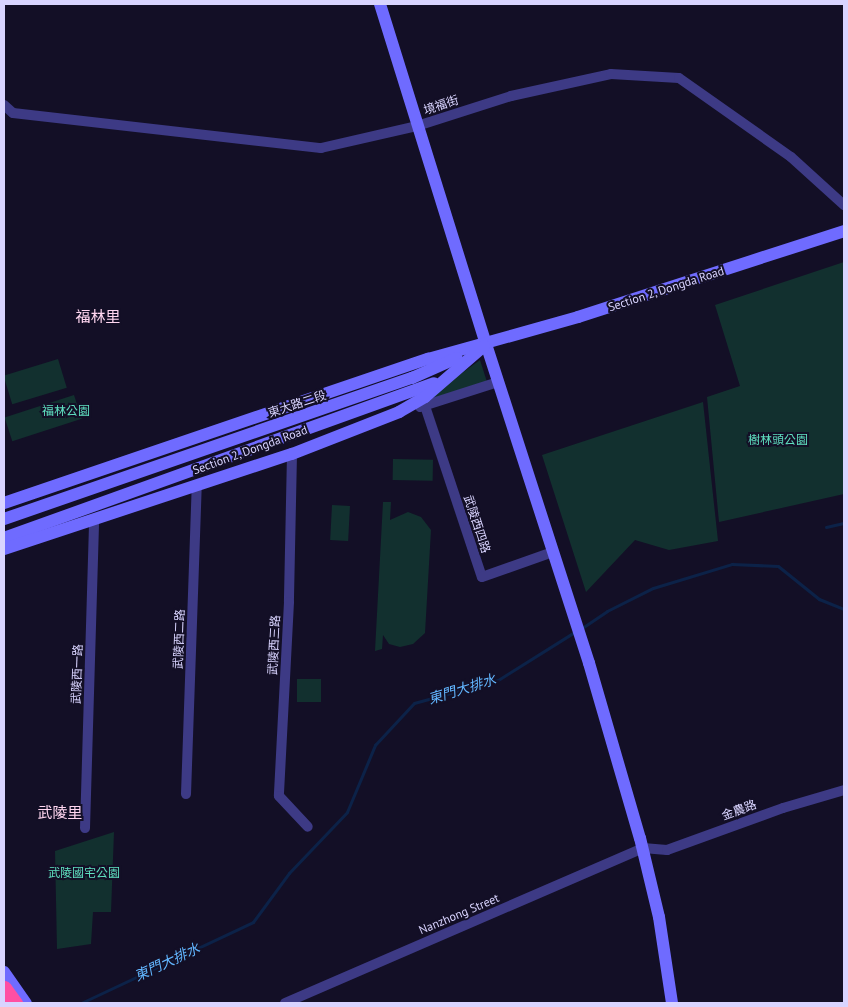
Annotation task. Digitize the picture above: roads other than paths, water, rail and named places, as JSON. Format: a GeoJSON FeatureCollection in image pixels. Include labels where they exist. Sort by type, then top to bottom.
{"type":"FeatureCollection","features":[{"type":"Feature","properties":{"kind":"street"},"geometry":{"type":"LineString","coordinates":[[380,4],[498,382],[585,649],[643,848],[659,917],[672,1003]]}},
{"type":"Feature","properties":{"kind":"street","name":"境福街"},"geometry":{"type":"LineString","coordinates":[[4,106],[13,113],[321,148],[417,126],[511,96],[611,74],[679,78],[791,157],[844,205]]}},
{"type":"Feature","properties":{"kind":"street","name":"Section 2, Dongda Road"},"geometry":{"type":"LineString","coordinates":[[4,519],[412,378],[486,344],[578,317],[844,231]]}},
{"type":"Feature","properties":{"kind":"street"},"geometry":{"type":"LineString","coordinates":[[399,412],[425,397],[486,344]]}},
{"type":"Feature","properties":{"kind":"street","name":"Section 2, Dongda Road"},"geometry":{"type":"LineString","coordinates":[[4,538],[431,386],[486,344]]}},
{"type":"Feature","properties":{"kind":"street","name":"東大路二段"},"geometry":{"type":"LineString","coordinates":[[4,502],[428,359],[486,344]]}},
{"type":"Feature","properties":{"kind":"street"},"geometry":{"type":"LineString","coordinates":[[4,549],[292,454],[399,412],[425,406],[498,382]]}},
{"type":"Feature","properties":{"kind":"street","name":"武陵西四路"},"geometry":{"type":"LineString","coordinates":[[425,406],[482,578],[553,552]]}},
{"type":"Feature","properties":{"kind":"street","name":"武陵西三路"},"geometry":{"type":"LineString","coordinates":[[292,454],[289,602],[280,796],[308,827]]}},
{"type":"Feature","properties":{"kind":"street","name":"武陵西二路"},"geometry":{"type":"LineString","coordinates":[[186,794],[197,486]]}},
{"type":"Feature","properties":{"kind":"street","name":"武陵西一路"},"geometry":{"type":"LineString","coordinates":[[85,828],[94,520]]}},
{"type":"Feature","properties":{"kind":"street","name":"金農路"},"geometry":{"type":"LineString","coordinates":[[643,848],[666,850],[783,808],[844,790]]}},
{"type":"Feature","properties":{"kind":"street","name":"Nanzhong Street"},"geometry":{"type":"LineString","coordinates":[[284,1003],[643,848]]}},
{"type":"Feature","properties":{"kind":"street"},"geometry":{"type":"LineString","coordinates":[[4,972],[12,995],[26,1003]]}},
{"type":"Feature","properties":{"kind":"street"},"geometry":{"type":"LineString","coordinates":[[4,1003],[12,995]]}},
{"type":"Feature","properties":{"kind":"waterway"},"geometry":{"type":"LineString","coordinates":[[826,527],[844,523]]}},
{"type":"Feature","properties":{"kind":"waterway","name":"東門大排水"},"geometry":{"type":"LineString","coordinates":[[582,628],[607,611],[653,588],[732,564],[778,566],[819,599],[844,609]]}},
{"type":"Feature","properties":{"kind":"waterway","name":"東門大排水"},"geometry":{"type":"LineString","coordinates":[[81,1003],[253,922],[289,873],[347,812],[375,745],[414,703],[498,680],[576,631]]}},
{"type":"Feature","properties":{"kind":"district","name":"福林里"},"geometry":{"type":"Point","coordinates":[98,317]}},
{"type":"Feature","properties":{"kind":"district","name":"武陵里"},"geometry":{"type":"Point","coordinates":[60,813]}},
{"type":"Feature","properties":{"kind":"park label","name":"福林公園"},"geometry":{"type":"Point","coordinates":[66,411]}},
{"type":"Feature","properties":{"kind":"park label","name":"樹林頭公園"},"geometry":{"type":"Point","coordinates":[778,440]}},
{"type":"Feature","properties":{"kind":"park label","name":"武陵國宅公園"},"geometry":{"type":"Point","coordinates":[84,873]}}]}
